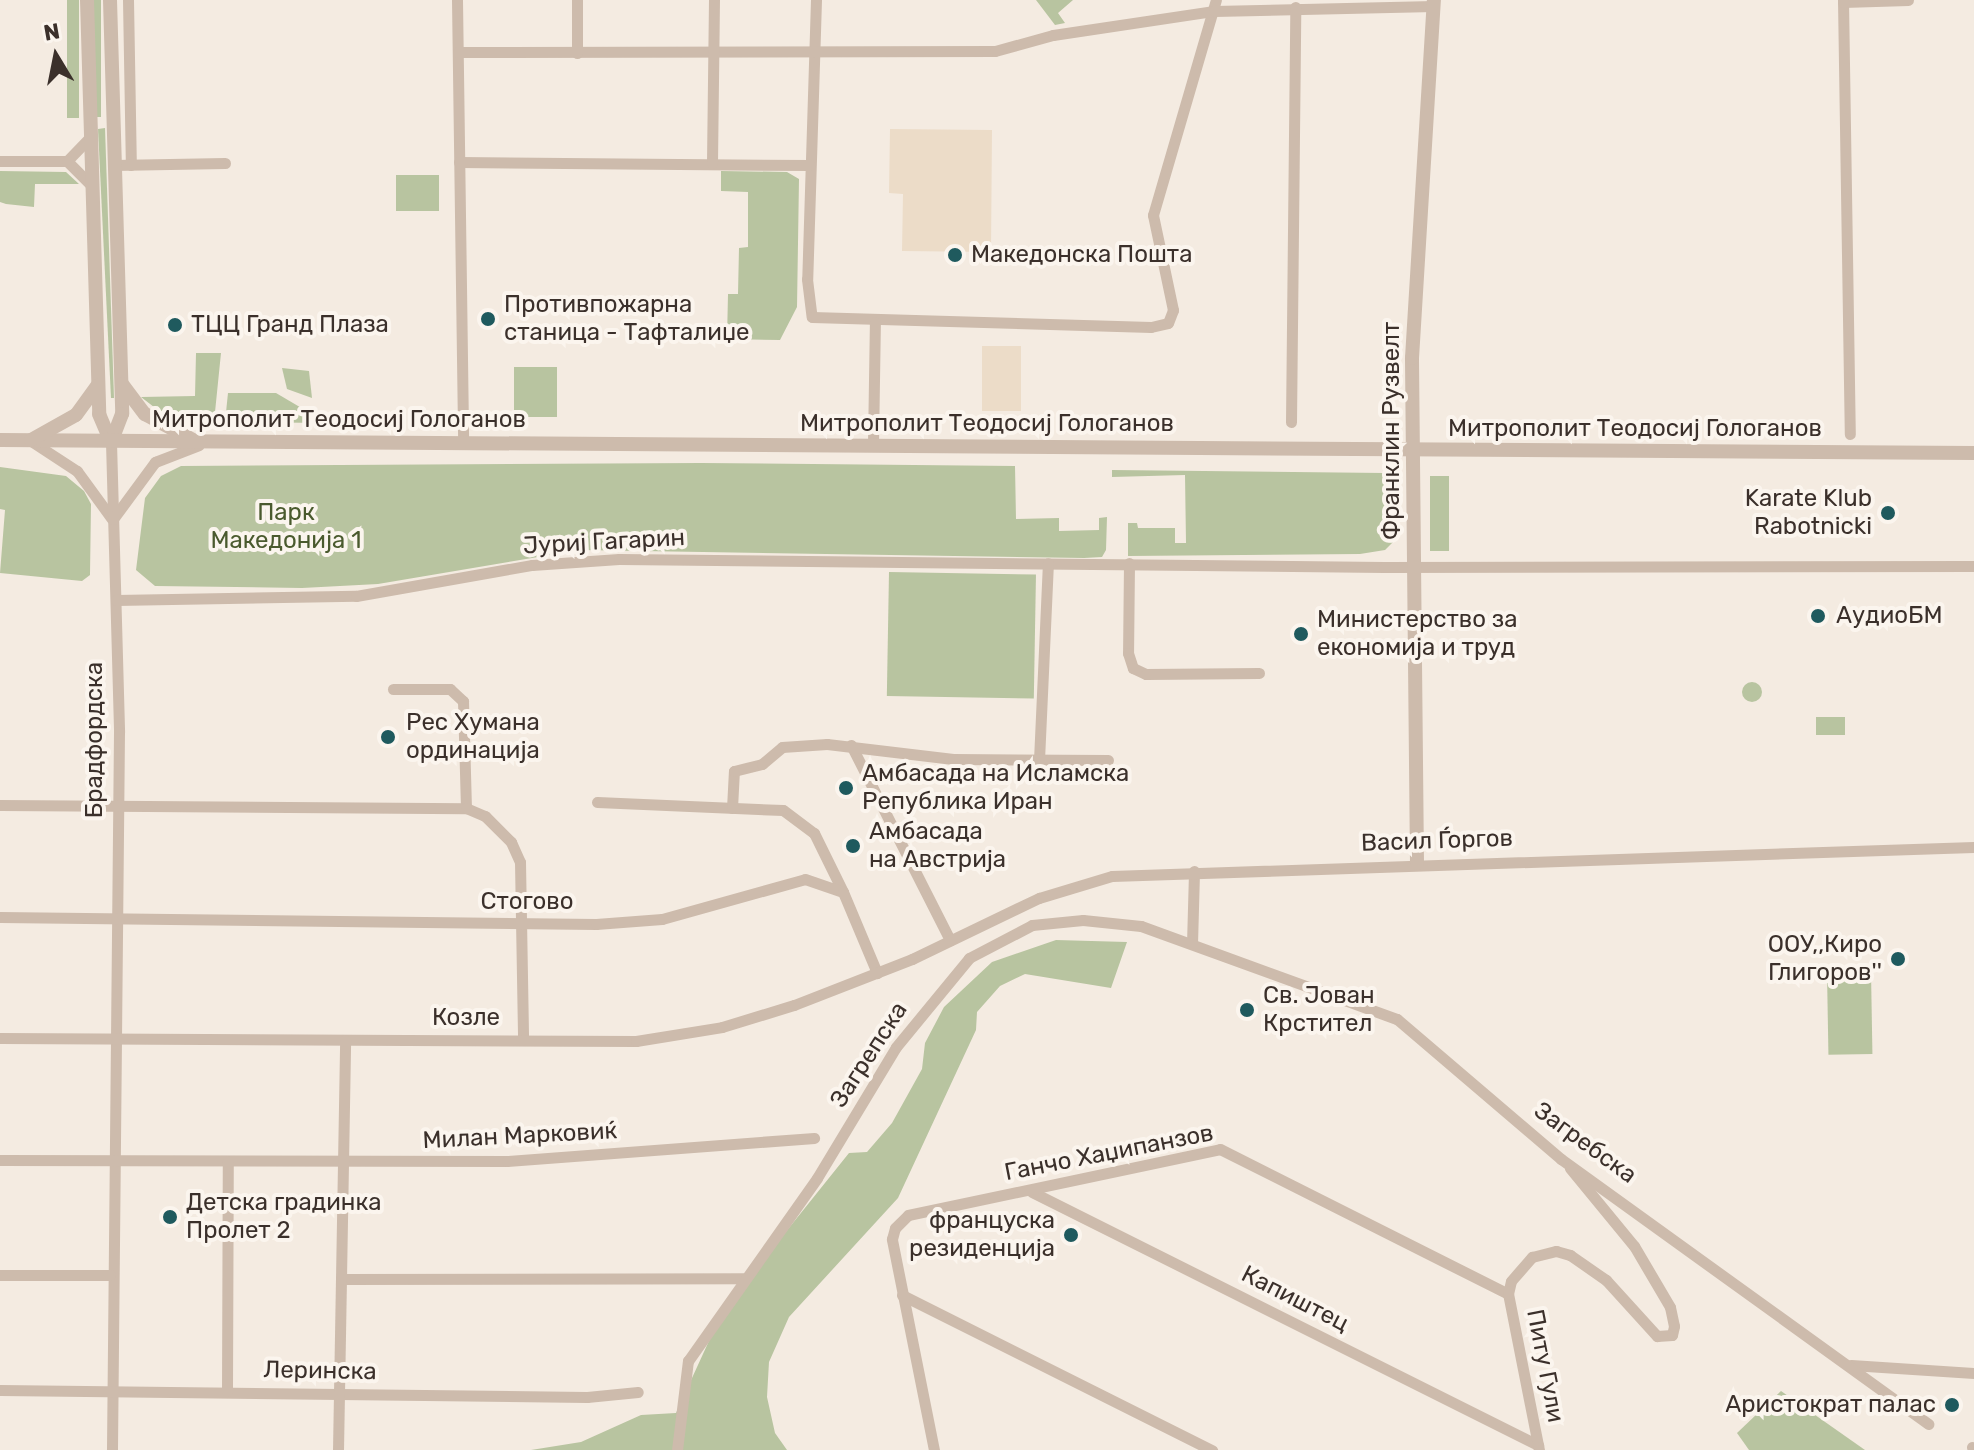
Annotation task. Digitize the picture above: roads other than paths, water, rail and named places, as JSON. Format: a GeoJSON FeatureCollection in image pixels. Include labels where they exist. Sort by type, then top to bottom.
{"type":"FeatureCollection","features":[{"type":"Feature","properties":{"kind":"street"},"geometry":{"type":"LineString","coordinates":[[87,0],[97,385],[99,414],[111,442]]}},
{"type":"Feature","properties":{"kind":"street"},"geometry":{"type":"LineString","coordinates":[[110,0],[122,384],[122,414],[111,442]]}},
{"type":"Feature","properties":{"kind":"street"},"geometry":{"type":"LineString","coordinates":[[128,0],[131,165]]}},
{"type":"Feature","properties":{"kind":"street"},"geometry":{"type":"LineString","coordinates":[[457,0],[463,443]]}},
{"type":"Feature","properties":{"kind":"street"},"geometry":{"type":"LineString","coordinates":[[577,0],[577,53]]}},
{"type":"Feature","properties":{"kind":"street"},"geometry":{"type":"LineString","coordinates":[[712,163],[714,0]]}},
{"type":"Feature","properties":{"kind":"street"},"geometry":{"type":"LineString","coordinates":[[816,0],[810,165],[810,314],[817,320],[875,322],[1165,325],[1173,310],[1152,217],[1215,5]]}},
{"type":"Feature","properties":{"kind":"street"},"geometry":{"type":"LineString","coordinates":[[1850,434],[1843,1],[1908,0]]}},
{"type":"Feature","properties":{"kind":"street"},"geometry":{"type":"LineString","coordinates":[[458,52],[815,54],[995,51],[1053,35],[1215,5],[1295,7],[1434,3]]}},
{"type":"Feature","properties":{"kind":"street","name":"Франклин Рузвелт"},"geometry":{"type":"LineString","coordinates":[[1417,863],[1413,345],[1434,3]]}},
{"type":"Feature","properties":{"kind":"street"},"geometry":{"type":"LineString","coordinates":[[1291,422],[1295,7]]}},
{"type":"Feature","properties":{"kind":"street"},"geometry":{"type":"LineString","coordinates":[[67,161],[90,137]]}},
{"type":"Feature","properties":{"kind":"street"},"geometry":{"type":"LineString","coordinates":[[0,161],[67,161],[91,185]]}},
{"type":"Feature","properties":{"kind":"street"},"geometry":{"type":"LineString","coordinates":[[459,162],[810,165]]}},
{"type":"Feature","properties":{"kind":"street"},"geometry":{"type":"LineString","coordinates":[[114,165],[225,163]]}},
{"type":"Feature","properties":{"kind":"street"},"geometry":{"type":"LineString","coordinates":[[873,444],[875,322]]}},
{"type":"Feature","properties":{"kind":"street"},"geometry":{"type":"LineString","coordinates":[[122,384],[145,414],[203,445]]}},
{"type":"Feature","properties":{"kind":"street"},"geometry":{"type":"LineString","coordinates":[[97,385],[76,415],[31,440],[77,471],[112,520],[155,462],[203,445]]}},
{"type":"Feature","properties":{"kind":"street","name":"Митрополит Теодосиј Гологанов"},"geometry":{"type":"LineString","coordinates":[[0,440],[203,445],[873,444],[1974,453]]}},
{"type":"Feature","properties":{"kind":"street","name":"Брадфордска"},"geometry":{"type":"LineString","coordinates":[[111,442],[118,806],[114,918],[115,1162],[110,1275],[112,1450]]}},
{"type":"Feature","properties":{"kind":"street","name":"Јуриј Гагарин"},"geometry":{"type":"LineString","coordinates":[[116,600],[356,596],[532,565],[619,559],[1414,567],[1974,566]]}},
{"type":"Feature","properties":{"kind":"street"},"geometry":{"type":"LineString","coordinates":[[1039,760],[1048,563]]}},
{"type":"Feature","properties":{"kind":"street"},"geometry":{"type":"LineString","coordinates":[[1129,563],[1128,653],[1133,668],[1146,674],[1259,673]]}},
{"type":"Feature","properties":{"kind":"street"},"geometry":{"type":"LineString","coordinates":[[393,689],[450,689],[463,701],[466,808]]}},
{"type":"Feature","properties":{"kind":"street"},"geometry":{"type":"LineString","coordinates":[[851,745],[950,940]]}},
{"type":"Feature","properties":{"kind":"street"},"geometry":{"type":"LineString","coordinates":[[732,808],[734,771],[762,764],[782,747],[851,745],[953,759],[1108,760]]}},
{"type":"Feature","properties":{"kind":"street"},"geometry":{"type":"LineString","coordinates":[[597,802],[783,810],[803,821],[821,843],[877,973]]}},
{"type":"Feature","properties":{"kind":"street"},"geometry":{"type":"LineString","coordinates":[[0,805],[466,808],[485,816],[517,850],[523,924],[523,1040]]}},
{"type":"Feature","properties":{"kind":"street","name":"Васил Ѓоргов"},"geometry":{"type":"LineString","coordinates":[[919,955],[1072,886],[1112,876],[1417,863],[1974,847]]}},
{"type":"Feature","properties":{"kind":"street"},"geometry":{"type":"LineString","coordinates":[[1192,944],[1194,871]]}},
{"type":"Feature","properties":{"kind":"street","name":"Стогово"},"geometry":{"type":"LineString","coordinates":[[0,917],[523,924],[662,919],[805,879],[843,892]]}},
{"type":"Feature","properties":{"kind":"street","name":"Загрепска"},"geometry":{"type":"LineString","coordinates":[[677,1450],[688,1361],[817,1178],[896,1047],[969,958],[1032,925],[1071,921],[1141,926],[1192,944]]}},
{"type":"Feature","properties":{"kind":"street","name":"Загребска"},"geometry":{"type":"LineString","coordinates":[[1192,944],[1397,1019],[1561,1159],[1929,1424]]}},
{"type":"Feature","properties":{"kind":"street","name":"Козле"},"geometry":{"type":"LineString","coordinates":[[0,1038],[636,1041],[686,1034],[759,1016],[919,955]]}},
{"type":"Feature","properties":{"kind":"street"},"geometry":{"type":"LineString","coordinates":[[338,1450],[345,1040]]}},
{"type":"Feature","properties":{"kind":"street","name":"Милан Марковиќ"},"geometry":{"type":"LineString","coordinates":[[0,1160],[523,1161],[814,1138]]}},
{"type":"Feature","properties":{"kind":"street","name":"Ганчо Хаџипанзов"},"geometry":{"type":"LineString","coordinates":[[902,1295],[892,1239],[895,1228],[908,1215],[1032,1192],[1220,1149],[1508,1294]]}},
{"type":"Feature","properties":{"kind":"street","name":"Питу Гули"},"geometry":{"type":"LineString","coordinates":[[1538,1447],[1508,1294],[1511,1281],[1532,1257],[1556,1251],[1585,1262],[1606,1280],[1657,1336],[1672,1335],[1674,1317],[1639,1253],[1561,1159]]}},
{"type":"Feature","properties":{"kind":"street"},"geometry":{"type":"LineString","coordinates":[[227,1391],[228,1161]]}},
{"type":"Feature","properties":{"kind":"street","name":"Капиштец"},"geometry":{"type":"LineString","coordinates":[[1032,1192],[1538,1447]]}},
{"type":"Feature","properties":{"kind":"street"},"geometry":{"type":"LineString","coordinates":[[0,1275],[110,1275]]}},
{"type":"Feature","properties":{"kind":"street"},"geometry":{"type":"LineString","coordinates":[[342,1279],[745,1278]]}},
{"type":"Feature","properties":{"kind":"street"},"geometry":{"type":"LineString","coordinates":[[902,1295],[934,1450]]}},
{"type":"Feature","properties":{"kind":"street"},"geometry":{"type":"LineString","coordinates":[[902,1295],[1212,1450]]}},
{"type":"Feature","properties":{"kind":"street"},"geometry":{"type":"LineString","coordinates":[[1850,1365],[1974,1373]]}},
{"type":"Feature","properties":{"kind":"street","name":"Леринска"},"geometry":{"type":"LineString","coordinates":[[0,1390],[587,1397],[638,1392]]}},
{"type":"Feature","properties":{"kind":"place","name":"Македонска Пошта"},"geometry":{"type":"Point","coordinates":[955,255]}},
{"type":"Feature","properties":{"kind":"place","name":"Противпожарна станица - Тафталиџе"},"geometry":{"type":"Point","coordinates":[488,319]}},
{"type":"Feature","properties":{"kind":"place","name":"ТЦЦ Гранд Плаза"},"geometry":{"type":"Point","coordinates":[175,325]}},
{"type":"Feature","properties":{"kind":"place","name":"Karate Klub Rabotnicki"},"geometry":{"type":"Point","coordinates":[1888,513]}},
{"type":"Feature","properties":{"kind":"place","name":"АудиоБМ"},"geometry":{"type":"Point","coordinates":[1818,616]}},
{"type":"Feature","properties":{"kind":"place","name":"Министерство за економија и труд"},"geometry":{"type":"Point","coordinates":[1301,634]}},
{"type":"Feature","properties":{"kind":"place","name":"Рес Хумана ординација"},"geometry":{"type":"Point","coordinates":[388,737]}},
{"type":"Feature","properties":{"kind":"place","name":"Амбасада на Исламска Република Иран"},"geometry":{"type":"Point","coordinates":[846,788]}},
{"type":"Feature","properties":{"kind":"place","name":"Амбасада на Австрија"},"geometry":{"type":"Point","coordinates":[853,846]}},
{"type":"Feature","properties":{"kind":"place","name":"ООУ,,Киро Глигоров''"},"geometry":{"type":"Point","coordinates":[1898,959]}},
{"type":"Feature","properties":{"kind":"place","name":"Св. Јован Крстител"},"geometry":{"type":"Point","coordinates":[1247,1010]}},
{"type":"Feature","properties":{"kind":"place","name":"Детска градинка Пролет 2"},"geometry":{"type":"Point","coordinates":[170,1217]}},
{"type":"Feature","properties":{"kind":"place","name":"француска резиденција"},"geometry":{"type":"Point","coordinates":[1071,1235]}},
{"type":"Feature","properties":{"kind":"place","name":"Аристократ палас"},"geometry":{"type":"Point","coordinates":[1952,1405]}},
{"type":"Feature","properties":{"kind":"park label","name":"Парк Македонија 1"},"geometry":{"type":"Point","coordinates":[286,527]}}]}
